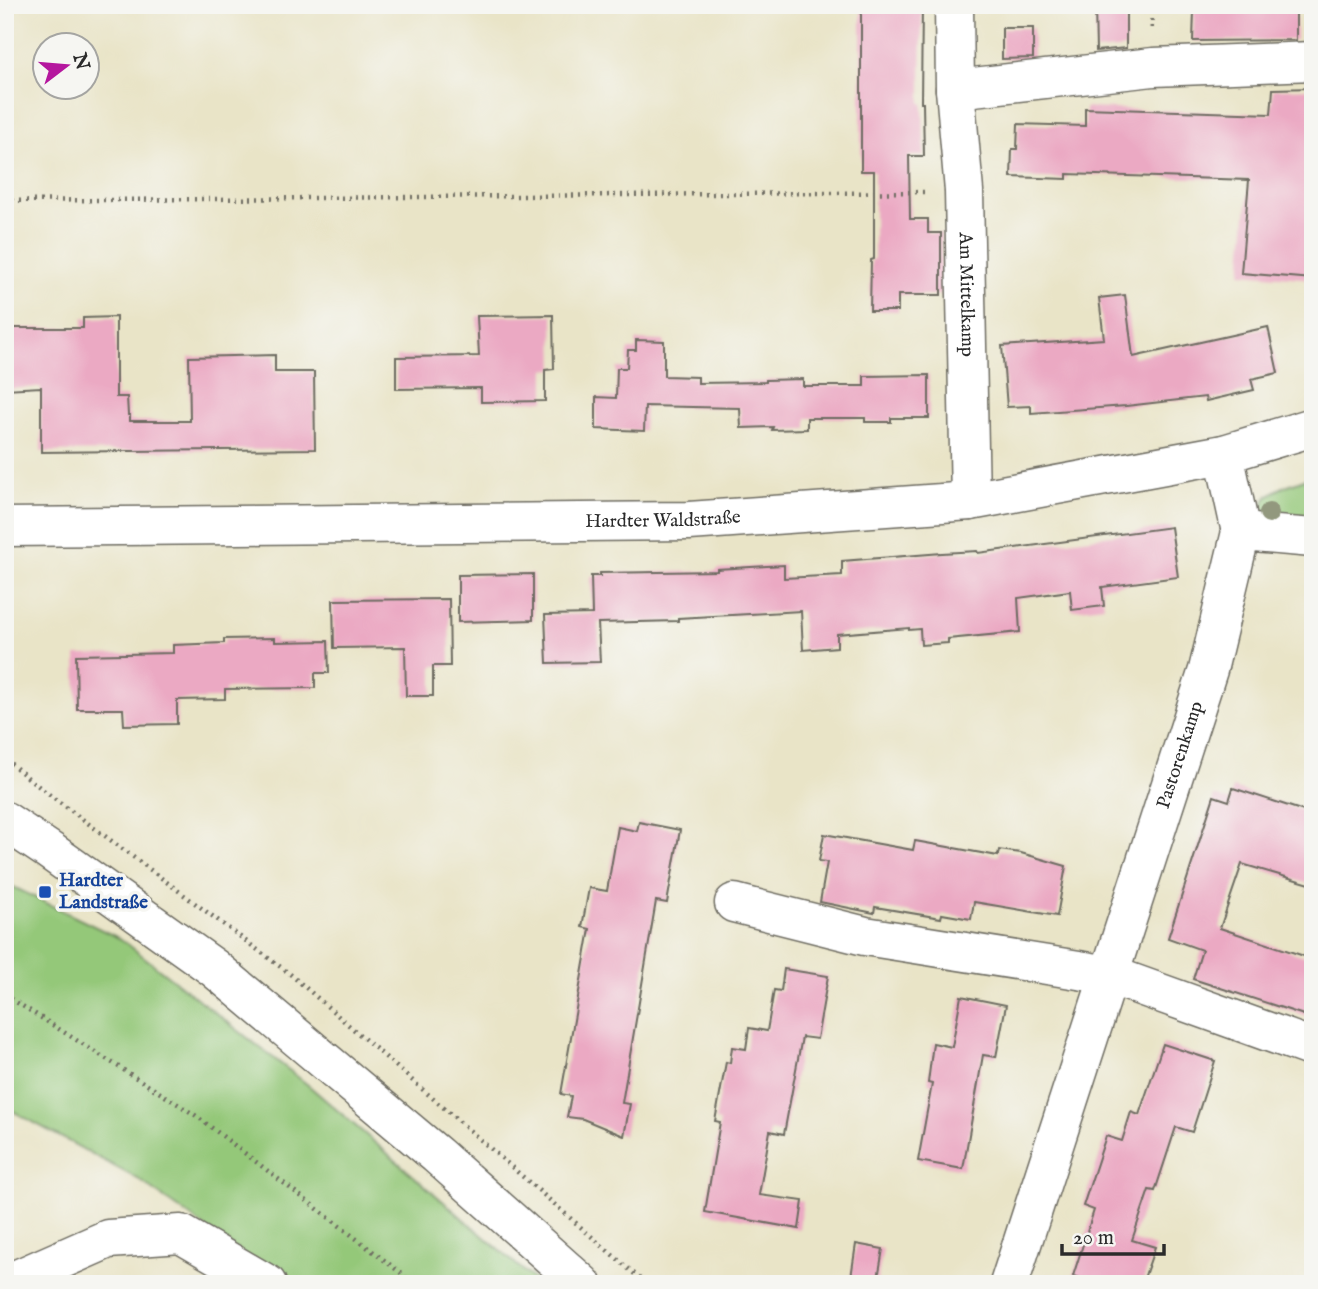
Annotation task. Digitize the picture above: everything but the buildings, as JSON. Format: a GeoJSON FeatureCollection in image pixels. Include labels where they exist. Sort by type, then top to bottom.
{"type":"FeatureCollection","features":[{"type":"Feature","properties":{"kind":"street","name":"Am Mittelkamp"},"geometry":{"type":"LineString","coordinates":[[954,5],[956,89],[964,191],[970,502]]}},
{"type":"Feature","properties":{"kind":"street"},"geometry":{"type":"LineString","coordinates":[[956,89],[1153,66],[1313,61]]}},
{"type":"Feature","properties":{"kind":"street","name":"Hardter Waldstraße"},"geometry":{"type":"LineString","coordinates":[[5,527],[689,521],[970,502],[1224,454],[1313,427]]}},
{"type":"Feature","properties":{"kind":"street","name":"Pastorenkamp"},"geometry":{"type":"LineString","coordinates":[[1009,1284],[1208,670],[1241,532],[1224,454]]}},
{"type":"Feature","properties":{"kind":"street"},"geometry":{"type":"LineString","coordinates":[[1241,532],[1313,538]]}},
{"type":"Feature","properties":{"kind":"street"},"geometry":{"type":"LineString","coordinates":[[5,821],[214,968],[437,1155],[582,1284]]}},
{"type":"Feature","properties":{"kind":"street"},"geometry":{"type":"LineString","coordinates":[[734,903],[865,936],[1110,975],[1313,1048]]}},
{"type":"Feature","properties":{"kind":"street"},"geometry":{"type":"LineString","coordinates":[[6,1284],[108,1239],[181,1234],[267,1284]]}},
{"type":"Feature","properties":{"kind":"path"},"geometry":{"type":"LineString","coordinates":[[5,201],[964,191]]}},
{"type":"Feature","properties":{"kind":"path"},"geometry":{"type":"LineString","coordinates":[[5,995],[195,1115],[412,1284]]}},
{"type":"Feature","properties":{"kind":"green space"},"geometry":{"type":"Polygon","coordinates":[[[1313,476],[1313,526],[1267,519],[1263,506],[1272,493],[1313,476]]]}},
{"type":"Feature","properties":{"kind":"green space"},"geometry":{"type":"Polygon","coordinates":[[[5,883],[121,939],[308,1085],[539,1284],[284,1284],[138,1179],[5,1107],[5,883]]]}},
{"type":"Feature","properties":{"kind":"place","name":"Hardter Landstraße"},"geometry":{"type":"Point","coordinates":[45,892]}}]}
